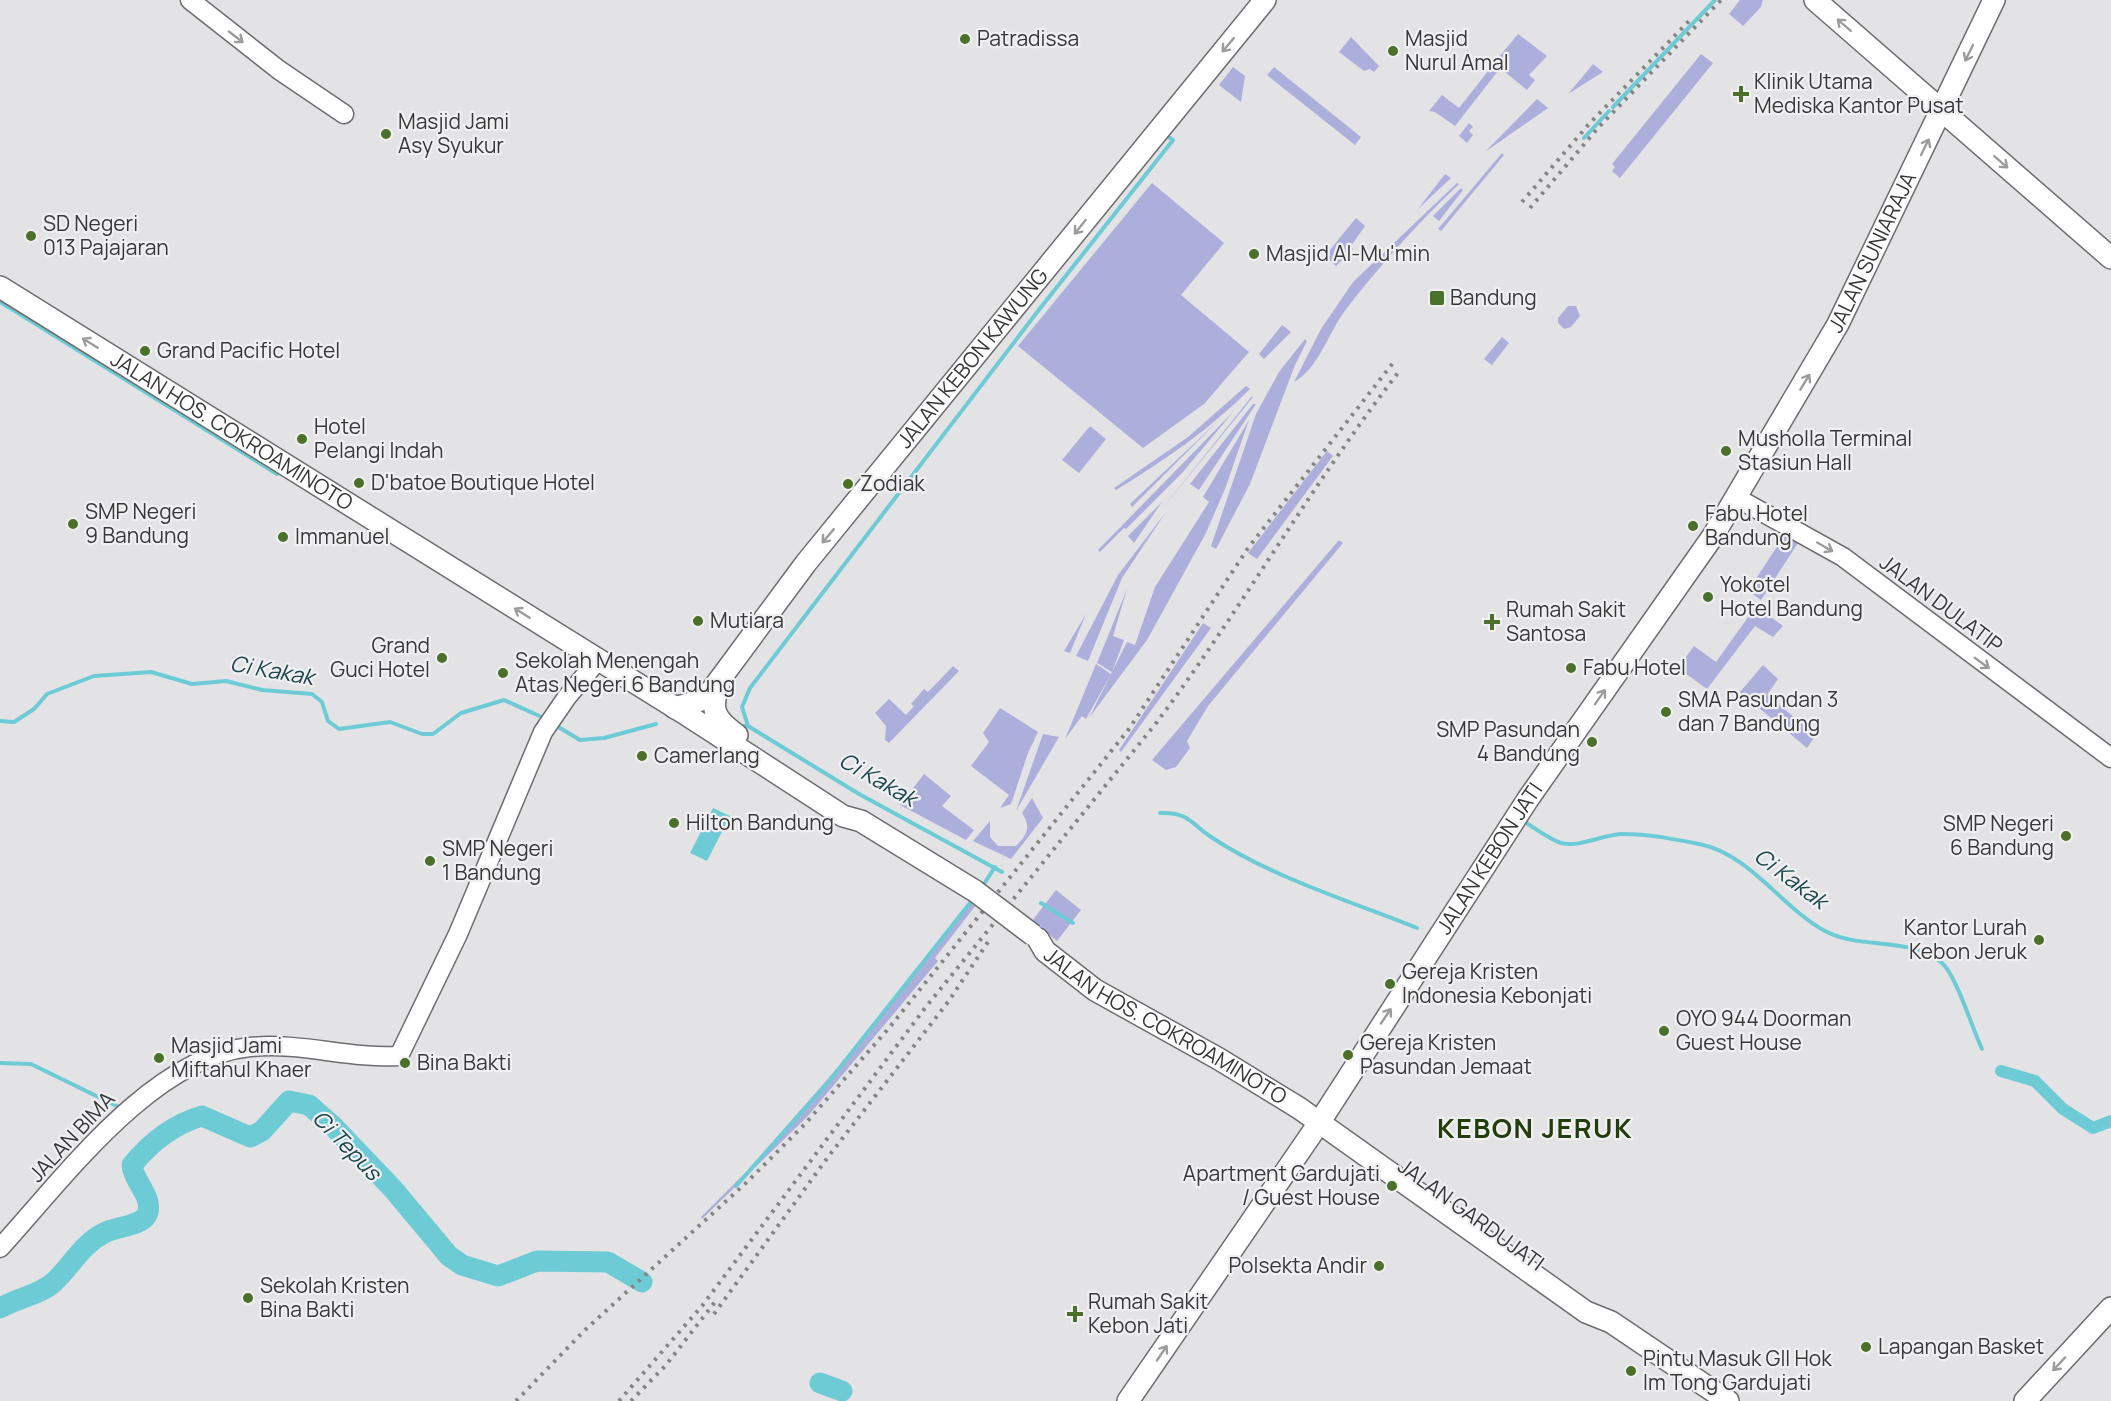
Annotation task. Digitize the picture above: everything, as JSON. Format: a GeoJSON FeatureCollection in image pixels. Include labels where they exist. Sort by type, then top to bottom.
{"type":"FeatureCollection","features":[{"type":"Feature","properties":{"kind":"main road","name":"JALAN KEBON KAWUNG"},"geometry":{"type":"LineString","coordinates":[[675,708],[701,700],[721,678],[806,562],[995,334],[1265,0]]}},
{"type":"Feature","properties":{"kind":"main road"},"geometry":{"type":"LineString","coordinates":[[1815,0],[2111,258]]}},
{"type":"Feature","properties":{"kind":"main road","name":"JALAN SUNIARAJA"},"geometry":{"type":"LineString","coordinates":[[1737,498],[1838,324],[1994,0]]}},
{"type":"Feature","properties":{"kind":"main road","name":"JALAN HOS. COKROAMINOTO"},"geometry":{"type":"LineString","coordinates":[[0,287],[675,708],[843,816],[861,821],[975,891],[1035,937],[1052,944],[1102,982],[1158,1019],[1225,1049],[1322,1117]]}},
{"type":"Feature","properties":{"kind":"main road","name":"JALAN KEBON JATI"},"geometry":{"type":"LineString","coordinates":[[1128,1401],[1322,1117],[1528,799],[1713,536],[1737,498]]}},
{"type":"Feature","properties":{"kind":"main road","name":"JALAN HOS. COKROAMINOTO"},"geometry":{"type":"LineString","coordinates":[[721,678],[715,693],[714,708],[717,720],[852,810],[861,821]]}},
{"type":"Feature","properties":{"kind":"main road","name":"JALAN HOS. COKROAMINOTO"},"geometry":{"type":"LineString","coordinates":[[1302,1103],[1329,1096],[1343,1083]]}},
{"type":"Feature","properties":{"kind":"main road","name":"JALAN HOS. COKROAMINOTO"},"geometry":{"type":"LineString","coordinates":[[1302,1103],[1305,1129],[1302,1147]]}},
{"type":"Feature","properties":{"kind":"main road","name":"JALAN GARDUJATI"},"geometry":{"type":"LineString","coordinates":[[1322,1117],[1586,1312],[1611,1322],[1728,1401]]}},
{"type":"Feature","properties":{"kind":"main road"},"geometry":{"type":"LineString","coordinates":[[2025,1401],[2111,1308]]}},
{"type":"Feature","properties":{"kind":"street"},"geometry":{"type":"LineString","coordinates":[[190,0],[279,70],[344,114]]}},
{"type":"Feature","properties":{"kind":"street","name":"JALAN DULATIP"},"geometry":{"type":"LineString","coordinates":[[1737,498],[1843,557],[2111,758]]}},
{"type":"Feature","properties":{"kind":"street","name":"JALAN BIMA"},"geometry":{"type":"LineString","coordinates":[[0,1248],[127,1109],[195,1066],[247,1048],[283,1046],[364,1056],[399,1056],[458,934],[547,725],[598,660]]}},
{"type":"Feature","properties":{"kind":"shaded area"},"geometry":{"type":"Polygon","coordinates":[[[1740,0],[1763,0],[1761,7],[1743,26],[1729,14],[1740,0]]]}},
{"type":"Feature","properties":{"kind":"shaded area"},"geometry":{"type":"Polygon","coordinates":[[[1518,34],[1547,56],[1529,75],[1535,80],[1527,90],[1494,63],[1518,34]]]}},
{"type":"Feature","properties":{"kind":"shaded area"},"geometry":{"type":"Polygon","coordinates":[[[1351,37],[1379,66],[1374,72],[1370,69],[1364,71],[1339,52],[1351,37]]]}},
{"type":"Feature","properties":{"kind":"shaded area"},"geometry":{"type":"Polygon","coordinates":[[[1701,54],[1713,63],[1620,178],[1612,171],[1615,167],[1612,164],[1701,54]]]}},
{"type":"Feature","properties":{"kind":"shaded area"},"geometry":{"type":"Polygon","coordinates":[[[1593,64],[1603,72],[1568,94],[1593,64]]]}},
{"type":"Feature","properties":{"kind":"shaded area"},"geometry":{"type":"Polygon","coordinates":[[[1492,66],[1498,71],[1455,126],[1435,112],[1429,111],[1442,95],[1459,108],[1492,66]]]}},
{"type":"Feature","properties":{"kind":"shaded area"},"geometry":{"type":"Polygon","coordinates":[[[1233,67],[1245,76],[1241,102],[1219,85],[1233,67]]]}},
{"type":"Feature","properties":{"kind":"shaded area"},"geometry":{"type":"Polygon","coordinates":[[[1274,67],[1361,137],[1355,145],[1267,75],[1274,67]]]}},
{"type":"Feature","properties":{"kind":"shaded area"},"geometry":{"type":"Polygon","coordinates":[[[1537,99],[1548,108],[1485,152],[1537,99]]]}},
{"type":"Feature","properties":{"kind":"shaded area"},"geometry":{"type":"Polygon","coordinates":[[[1469,123],[1473,127],[1469,131],[1473,135],[1467,143],[1459,136],[1469,123]]]}},
{"type":"Feature","properties":{"kind":"shaded area"},"geometry":{"type":"Polygon","coordinates":[[[1502,153],[1504,155],[1441,231],[1438,229],[1502,153]]]}},
{"type":"Feature","properties":{"kind":"shaded area"},"geometry":{"type":"Polygon","coordinates":[[[1445,174],[1451,178],[1418,209],[1445,174]]]}},
{"type":"Feature","properties":{"kind":"shaded area"},"geometry":{"type":"Polygon","coordinates":[[[1152,183],[1224,243],[1181,295],[1249,352],[1204,404],[1143,448],[1018,346],[1152,183]]]}},
{"type":"Feature","properties":{"kind":"shaded area"},"geometry":{"type":"Polygon","coordinates":[[[1457,183],[1459,184],[1413,230],[1371,278],[1344,312],[1310,369],[1294,382],[1321,329],[1353,282],[1457,183]]]}},
{"type":"Feature","properties":{"kind":"shaded area"},"geometry":{"type":"Polygon","coordinates":[[[1461,188],[1463,190],[1439,221],[1433,216],[1461,188]]]}},
{"type":"Feature","properties":{"kind":"shaded area"},"geometry":{"type":"Polygon","coordinates":[[[1356,218],[1365,226],[1351,246],[1353,249],[1336,266],[1325,256],[1356,218]]]}},
{"type":"Feature","properties":{"kind":"shaded area"},"geometry":{"type":"Polygon","coordinates":[[[1568,306],[1576,306],[1580,316],[1571,327],[1564,329],[1558,323],[1558,318],[1568,306]]]}},
{"type":"Feature","properties":{"kind":"shaded area"},"geometry":{"type":"Polygon","coordinates":[[[1282,325],[1291,332],[1264,359],[1259,354],[1282,325]]]}},
{"type":"Feature","properties":{"kind":"shaded area"},"geometry":{"type":"Polygon","coordinates":[[[1502,337],[1509,343],[1492,365],[1484,359],[1502,337]]]}},
{"type":"Feature","properties":{"kind":"shaded area"},"geometry":{"type":"Polygon","coordinates":[[[1305,339],[1307,341],[1295,365],[1250,484],[1216,549],[1211,546],[1256,414],[1279,372],[1305,339]]]}},
{"type":"Feature","properties":{"kind":"shaded area"},"geometry":{"type":"Polygon","coordinates":[[[1246,386],[1250,389],[1203,431],[1152,468],[1116,490],[1114,488],[1188,437],[1246,386]]]}},
{"type":"Feature","properties":{"kind":"shaded area"},"geometry":{"type":"Polygon","coordinates":[[[1252,396],[1253,397],[1162,509],[1252,396]]]}},
{"type":"Feature","properties":{"kind":"shaded area"},"geometry":{"type":"Polygon","coordinates":[[[1253,404],[1256,404],[1199,490],[1190,484],[1253,404]]]}},
{"type":"Feature","properties":{"kind":"shaded area"},"geometry":{"type":"Polygon","coordinates":[[[1234,411],[1183,472],[1100,552],[1098,550],[1234,411]]]}},
{"type":"Feature","properties":{"kind":"shaded area"},"geometry":{"type":"Polygon","coordinates":[[[1249,420],[1225,489],[1206,533],[1147,640],[1089,718],[1127,642],[1135,645],[1155,587],[1209,502],[1203,497],[1249,420]]]}},
{"type":"Feature","properties":{"kind":"shaded area"},"geometry":{"type":"Polygon","coordinates":[[[1218,421],[1132,507],[1130,504],[1218,421]]]}},
{"type":"Feature","properties":{"kind":"shaded area"},"geometry":{"type":"Polygon","coordinates":[[[1090,426],[1106,439],[1079,473],[1062,460],[1090,426]]]}},
{"type":"Feature","properties":{"kind":"shaded area"},"geometry":{"type":"Polygon","coordinates":[[[1327,451],[1333,456],[1257,559],[1248,553],[1327,451]]]}},
{"type":"Feature","properties":{"kind":"shaded area"},"geometry":{"type":"Polygon","coordinates":[[[1162,502],[1134,543],[1128,536],[1162,502]]]}},
{"type":"Feature","properties":{"kind":"shaded area"},"geometry":{"type":"Polygon","coordinates":[[[1166,512],[1122,578],[1088,661],[1076,656],[1118,575],[1166,512]]]}},
{"type":"Feature","properties":{"kind":"shaded area"},"geometry":{"type":"Polygon","coordinates":[[[1784,536],[1798,543],[1761,600],[1748,591],[1784,536]]]}},
{"type":"Feature","properties":{"kind":"shaded area"},"geometry":{"type":"Polygon","coordinates":[[[1339,540],[1343,543],[1208,706],[1187,741],[1190,748],[1176,767],[1166,770],[1152,760],[1339,540]]]}},
{"type":"Feature","properties":{"kind":"shaded area"},"geometry":{"type":"Polygon","coordinates":[[[1127,589],[1113,636],[1124,640],[1112,672],[1097,663],[1127,589]]]}},
{"type":"Feature","properties":{"kind":"shaded area"},"geometry":{"type":"Polygon","coordinates":[[[1756,606],[1783,626],[1773,637],[1755,626],[1707,689],[1678,668],[1694,646],[1716,662],[1756,606]]]}},
{"type":"Feature","properties":{"kind":"shaded area"},"geometry":{"type":"Polygon","coordinates":[[[1086,614],[1070,653],[1064,651],[1086,614]]]}},
{"type":"Feature","properties":{"kind":"shaded area"},"geometry":{"type":"Polygon","coordinates":[[[1203,623],[1211,628],[1121,752],[1119,750],[1203,623]]]}},
{"type":"Feature","properties":{"kind":"shaded area"},"geometry":{"type":"Polygon","coordinates":[[[1096,664],[1111,674],[1086,719],[1082,716],[1065,739],[1096,664]]]}},
{"type":"Feature","properties":{"kind":"shaded area"},"geometry":{"type":"Polygon","coordinates":[[[1763,665],[1778,679],[1767,695],[1816,735],[1807,748],[1740,692],[1763,665]]]}},
{"type":"Feature","properties":{"kind":"shaded area"},"geometry":{"type":"Polygon","coordinates":[[[953,666],[959,671],[889,743],[885,740],[886,726],[875,713],[889,699],[906,715],[914,706],[911,704],[924,689],[928,692],[953,666]]]}},
{"type":"Feature","properties":{"kind":"shaded area"},"geometry":{"type":"Polygon","coordinates":[[[1000,708],[1038,732],[1028,753],[1011,804],[1000,808],[1009,795],[971,766],[989,742],[983,733],[1000,708]]]}},
{"type":"Feature","properties":{"kind":"shaded area"},"geometry":{"type":"Polygon","coordinates":[[[1043,734],[1059,737],[1016,811],[1043,734]]]}},
{"type":"Feature","properties":{"kind":"shaded area"},"geometry":{"type":"Polygon","coordinates":[[[924,774],[951,796],[942,806],[974,830],[966,840],[900,805],[924,774]]]}},
{"type":"Feature","properties":{"kind":"shaded area"},"geometry":{"type":"Polygon","coordinates":[[[1032,798],[1043,818],[1011,859],[973,841],[990,821],[990,837],[998,846],[1016,846],[1027,830],[1027,822],[1022,813],[1032,798]]]}},
{"type":"Feature","properties":{"kind":"shaded area"},"geometry":{"type":"Polygon","coordinates":[[[713,808],[730,816],[707,861],[690,853],[713,808]]]}},
{"type":"Feature","properties":{"kind":"shaded area"},"geometry":{"type":"Polygon","coordinates":[[[1056,890],[1081,910],[1057,941],[1032,921],[1056,890]]]}},
{"type":"Feature","properties":{"kind":"shaded area"},"geometry":{"type":"Polygon","coordinates":[[[970,901],[976,905],[935,958],[938,961],[808,1116],[702,1219],[701,1217],[746,1172],[847,1057],[970,901]]]}},
{"type":"Feature","properties":{"kind":"waterway"},"geometry":{"type":"LineString","coordinates":[[1613,107],[1715,0]]}},
{"type":"Feature","properties":{"kind":"waterway"},"geometry":{"type":"LineString","coordinates":[[1584,138],[1609,111]]}},
{"type":"Feature","properties":{"kind":"waterway"},"geometry":{"type":"LineString","coordinates":[[748,726],[742,707],[750,688],[1038,311],[1173,140],[1164,134]]}},
{"type":"Feature","properties":{"kind":"waterway"},"geometry":{"type":"LineString","coordinates":[[0,302],[277,474]]}},
{"type":"Feature","properties":{"kind":"waterway","name":"Ci Kakak"},"geometry":{"type":"LineString","coordinates":[[0,721],[14,722],[34,709],[47,694],[94,676],[151,672],[192,684],[226,681],[262,690],[312,694],[322,702],[328,721],[339,729],[390,722],[422,734],[433,734],[461,713],[504,700],[546,719]]}},
{"type":"Feature","properties":{"kind":"waterway","name":"Ci Kakak"},"geometry":{"type":"LineString","coordinates":[[555,725],[580,740],[604,738],[656,724]]}},
{"type":"Feature","properties":{"kind":"waterway","name":"Ci Kakak"},"geometry":{"type":"LineString","coordinates":[[739,726],[748,726],[859,794],[1002,872]]}},
{"type":"Feature","properties":{"kind":"waterway","name":"Ci Kakak"},"geometry":{"type":"LineString","coordinates":[[1160,813],[1183,816],[1211,837],[1259,864],[1338,898],[1417,928]]}},
{"type":"Feature","properties":{"kind":"waterway","name":"Ci Kakak"},"geometry":{"type":"LineString","coordinates":[[1525,822],[1561,843],[1576,844],[1616,835],[1633,834],[1699,844],[1734,858],[1794,909],[1825,931],[1839,937],[1915,949],[1942,963],[1953,979],[1982,1049]]}},
{"type":"Feature","properties":{"kind":"waterway"},"geometry":{"type":"LineString","coordinates":[[982,887],[995,867]]}},
{"type":"Feature","properties":{"kind":"waterway"},"geometry":{"type":"LineString","coordinates":[[736,1186],[826,1085],[974,898]]}},
{"type":"Feature","properties":{"kind":"waterway","name":"Ci Kakak"},"geometry":{"type":"LineString","coordinates":[[1041,903],[1073,923]]}},
{"type":"Feature","properties":{"kind":"waterway"},"geometry":{"type":"LineString","coordinates":[[0,1063],[31,1064],[123,1109]]}},
{"type":"Feature","properties":{"kind":"waterway","name":"Ci Kakak"},"geometry":{"type":"LineString","coordinates":[[2001,1071],[2035,1081],[2063,1109],[2093,1128],[2111,1121]]}},
{"type":"Feature","properties":{"kind":"waterway","name":"Ci Tepus"},"geometry":{"type":"LineString","coordinates":[[0,1308],[54,1282],[83,1249],[96,1238],[109,1231],[141,1221],[145,1217],[149,1206],[135,1177],[132,1165],[164,1135],[202,1116],[250,1137],[262,1131],[289,1101],[309,1105],[333,1126],[393,1189],[449,1256],[462,1265],[498,1276],[537,1261],[608,1262],[642,1282]]}},
{"type":"Feature","properties":{"kind":"waterway","name":"Ci Tepus"},"geometry":{"type":"LineString","coordinates":[[820,1383],[842,1391]]}},
{"type":"Feature","properties":{"kind":"railway"},"geometry":{"type":"LineString","coordinates":[[1530,208],[1598,128],[1721,0]]}},
{"type":"Feature","properties":{"kind":"railway"},"geometry":{"type":"LineString","coordinates":[[1522,202],[1589,124],[1691,19]]}},
{"type":"Feature","properties":{"kind":"railway"},"geometry":{"type":"LineString","coordinates":[[516,1401],[585,1330],[747,1182],[805,1124],[889,1028],[1129,729],[1248,548],[1393,363]]}},
{"type":"Feature","properties":{"kind":"railway"},"geometry":{"type":"LineString","coordinates":[[619,1401],[702,1306],[925,1008],[1157,722],[1338,456],[1401,369]]}},
{"type":"Feature","properties":{"kind":"railway"},"geometry":{"type":"LineString","coordinates":[[714,1314],[828,1157],[948,1002],[988,942]]}},
{"type":"Feature","properties":{"kind":"railway"},"geometry":{"type":"LineString","coordinates":[[631,1401],[666,1365],[715,1302]]}},
{"type":"Feature","properties":{"kind":"place","name":"Patradissa"},"geometry":{"type":"Point","coordinates":[965,39]}},
{"type":"Feature","properties":{"kind":"place","name":"Masjid Nurul Amal"},"geometry":{"type":"Point","coordinates":[1393,51]}},
{"type":"Feature","properties":{"kind":"place","name":"Klinik Utama Mediska Kantor Pusat"},"geometry":{"type":"Point","coordinates":[1741,94]}},
{"type":"Feature","properties":{"kind":"place","name":"Masjid Jami Asy Syukur"},"geometry":{"type":"Point","coordinates":[386,134]}},
{"type":"Feature","properties":{"kind":"place","name":"SD Negeri 013 Pajajaran"},"geometry":{"type":"Point","coordinates":[31,236]}},
{"type":"Feature","properties":{"kind":"place","name":"Masjid Al-Mu'min"},"geometry":{"type":"Point","coordinates":[1254,254]}},
{"type":"Feature","properties":{"kind":"place","name":"Bandung"},"geometry":{"type":"Point","coordinates":[1437,298]}},
{"type":"Feature","properties":{"kind":"place","name":"Grand Pacific Hotel"},"geometry":{"type":"Point","coordinates":[145,351]}},
{"type":"Feature","properties":{"kind":"place","name":"Hotel Pelangi Indah"},"geometry":{"type":"Point","coordinates":[302,439]}},
{"type":"Feature","properties":{"kind":"place","name":"Musholla Terminal Stasiun Hall"},"geometry":{"type":"Point","coordinates":[1726,451]}},
{"type":"Feature","properties":{"kind":"place","name":"D'batoe Boutique Hotel"},"geometry":{"type":"Point","coordinates":[359,483]}},
{"type":"Feature","properties":{"kind":"place","name":"Zodiak"},"geometry":{"type":"Point","coordinates":[848,484]}},
{"type":"Feature","properties":{"kind":"place","name":"SMP Negeri 9 Bandung"},"geometry":{"type":"Point","coordinates":[73,524]}},
{"type":"Feature","properties":{"kind":"place","name":"Fabu Hotel Bandung"},"geometry":{"type":"Point","coordinates":[1693,526]}},
{"type":"Feature","properties":{"kind":"place","name":"Immanuel"},"geometry":{"type":"Point","coordinates":[283,537]}},
{"type":"Feature","properties":{"kind":"place","name":"Yokotel Hotel Bandung"},"geometry":{"type":"Point","coordinates":[1708,597]}},
{"type":"Feature","properties":{"kind":"place","name":"Mutiara"},"geometry":{"type":"Point","coordinates":[698,621]}},
{"type":"Feature","properties":{"kind":"place","name":"Rumah Sakit Santosa"},"geometry":{"type":"Point","coordinates":[1492,622]}},
{"type":"Feature","properties":{"kind":"place","name":"Grand Guci Hotel"},"geometry":{"type":"Point","coordinates":[442,658]}},
{"type":"Feature","properties":{"kind":"place","name":"Fabu Hotel"},"geometry":{"type":"Point","coordinates":[1571,668]}},
{"type":"Feature","properties":{"kind":"place","name":"Sekolah Menengah Atas Negeri 6 Bandung"},"geometry":{"type":"Point","coordinates":[503,673]}},
{"type":"Feature","properties":{"kind":"place","name":"SMA Pasundan 3 dan 7 Bandung"},"geometry":{"type":"Point","coordinates":[1666,712]}},
{"type":"Feature","properties":{"kind":"place","name":"SMP Pasundan 4 Bandung"},"geometry":{"type":"Point","coordinates":[1592,742]}},
{"type":"Feature","properties":{"kind":"place","name":"Camerlang"},"geometry":{"type":"Point","coordinates":[642,756]}},
{"type":"Feature","properties":{"kind":"place","name":"Hilton Bandung"},"geometry":{"type":"Point","coordinates":[674,823]}},
{"type":"Feature","properties":{"kind":"place","name":"SMP Negeri 6 Bandung"},"geometry":{"type":"Point","coordinates":[2066,836]}},
{"type":"Feature","properties":{"kind":"place","name":"SMP Negeri 1 Bandung"},"geometry":{"type":"Point","coordinates":[430,861]}},
{"type":"Feature","properties":{"kind":"place","name":"Kantor Lurah Kebon Jeruk"},"geometry":{"type":"Point","coordinates":[2039,940]}},
{"type":"Feature","properties":{"kind":"place","name":"Gereja Kristen Indonesia Kebonjati"},"geometry":{"type":"Point","coordinates":[1390,984]}},
{"type":"Feature","properties":{"kind":"place","name":"OYO 944 Doorman Guest House"},"geometry":{"type":"Point","coordinates":[1664,1031]}},
{"type":"Feature","properties":{"kind":"place","name":"Gereja Kristen Pasundan Jemaat"},"geometry":{"type":"Point","coordinates":[1348,1055]}},
{"type":"Feature","properties":{"kind":"place","name":"Masjid Jami Miftahul Khaer"},"geometry":{"type":"Point","coordinates":[159,1058]}},
{"type":"Feature","properties":{"kind":"place","name":"Bina Bakti"},"geometry":{"type":"Point","coordinates":[405,1063]}},
{"type":"Feature","properties":{"kind":"place","name":"Apartment Gardujati / Guest House"},"geometry":{"type":"Point","coordinates":[1392,1186]}},
{"type":"Feature","properties":{"kind":"place","name":"Polsekta Andir"},"geometry":{"type":"Point","coordinates":[1379,1266]}},
{"type":"Feature","properties":{"kind":"place","name":"Sekolah Kristen Bina Bakti"},"geometry":{"type":"Point","coordinates":[248,1298]}},
{"type":"Feature","properties":{"kind":"place","name":"Rumah Sakit Kebon Jati"},"geometry":{"type":"Point","coordinates":[1075,1314]}},
{"type":"Feature","properties":{"kind":"place","name":"Lapangan Basket"},"geometry":{"type":"Point","coordinates":[1866,1347]}},
{"type":"Feature","properties":{"kind":"place","name":"Pintu Masuk GII Hok Im Tong Gardujati"},"geometry":{"type":"Point","coordinates":[1631,1371]}},
{"type":"Feature","properties":{"kind":"district","name":"KEBON JERUK"},"geometry":{"type":"Point","coordinates":[1535,1129]}}]}
